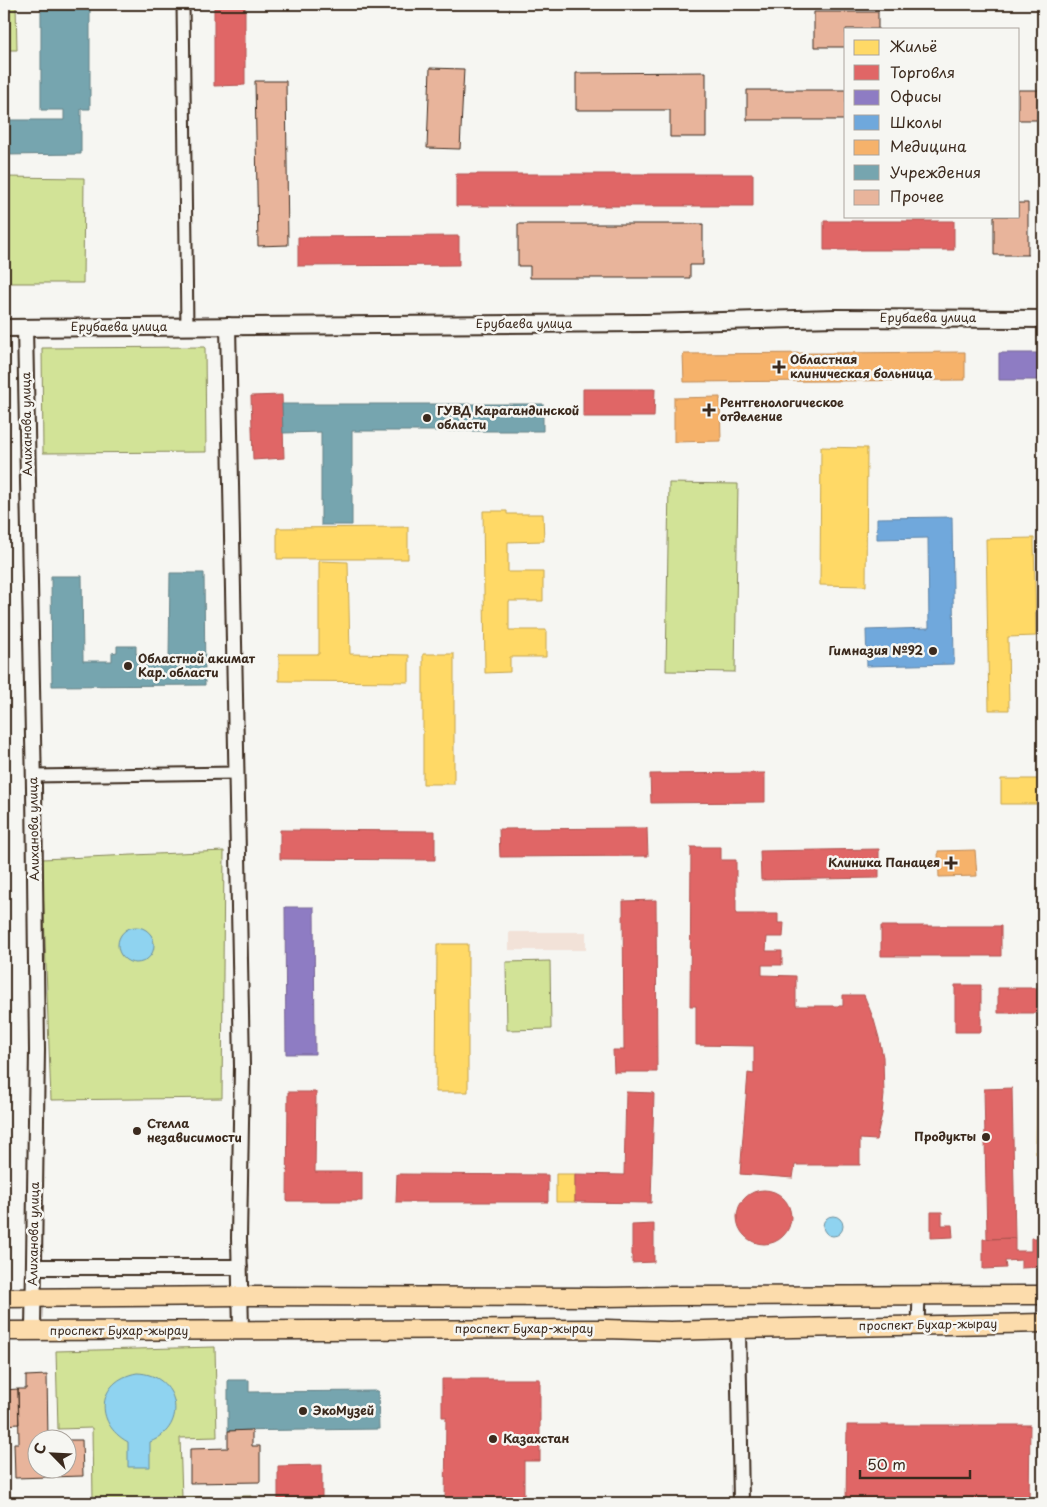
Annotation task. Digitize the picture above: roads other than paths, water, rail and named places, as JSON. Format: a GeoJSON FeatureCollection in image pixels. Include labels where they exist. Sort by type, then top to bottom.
{"type":"FeatureCollection","features":[{"type":"Feature","properties":{"kind":"main road","name":"Ерубаева улица"},"geometry":{"type":"LineString","coordinates":[[4,328],[646,323],[836,318],[1043,318]]}},
{"type":"Feature","properties":{"kind":"main road"},"geometry":{"type":"LineString","coordinates":[[4,1298],[240,1296],[606,1298],[671,1296],[1043,1295]]}},
{"type":"Feature","properties":{"kind":"main road","name":"проспект Бухар-жырау"},"geometry":{"type":"LineString","coordinates":[[4,1331],[606,1329],[670,1331],[1043,1323]]}},
{"type":"Feature","properties":{"kind":"street"},"geometry":{"type":"LineString","coordinates":[[183,4],[187,327]]}},
{"type":"Feature","properties":{"kind":"street"},"geometry":{"type":"LineString","coordinates":[[228,325],[242,1066],[239,1238],[241,1330]]}},
{"type":"Feature","properties":{"kind":"street","name":"Алиханова улица"},"geometry":{"type":"LineString","coordinates":[[25,327],[37,1041],[33,1331]]}},
{"type":"Feature","properties":{"kind":"street"},"geometry":{"type":"LineString","coordinates":[[33,776],[236,773]]}},
{"type":"Feature","properties":{"kind":"street"},"geometry":{"type":"LineString","coordinates":[[34,1267],[240,1267]]}},
{"type":"Feature","properties":{"kind":"street"},"geometry":{"type":"LineString","coordinates":[[918,1325],[919,1295]]}},
{"type":"Feature","properties":{"kind":"street"},"geometry":{"type":"LineString","coordinates":[[738,1329],[742,1503]]}},
{"type":"Feature","properties":{"kind":"water"},"geometry":{"type":"Polygon","coordinates":[[[136,927],[143,928],[149,932],[153,938],[153,952],[149,958],[143,962],[136,963],[129,962],[123,958],[119,952],[118,945],[119,938],[123,932],[129,928],[136,927]]]}},
{"type":"Feature","properties":{"kind":"water"},"geometry":{"type":"Polygon","coordinates":[[[833,1216],[840,1219],[843,1226],[840,1233],[833,1236],[826,1233],[823,1226],[826,1219],[833,1216]]]}},
{"type":"Feature","properties":{"kind":"water"},"geometry":{"type":"Polygon","coordinates":[[[137,1373],[151,1376],[162,1382],[170,1391],[174,1402],[175,1413],[171,1425],[163,1434],[150,1442],[150,1467],[128,1467],[128,1442],[117,1434],[109,1424],[105,1414],[104,1403],[107,1393],[114,1384],[124,1377],[137,1373]]]}},
{"type":"Feature","properties":{"kind":"place","name":"Областная клиническая больница"},"geometry":{"type":"Point","coordinates":[779,367]}},
{"type":"Feature","properties":{"kind":"place","name":"Рентгенологическое отделение"},"geometry":{"type":"Point","coordinates":[709,410]}},
{"type":"Feature","properties":{"kind":"place","name":"ГУВД Карагандинской области"},"geometry":{"type":"Point","coordinates":[427,418]}},
{"type":"Feature","properties":{"kind":"place","name":"Гимназия №92"},"geometry":{"type":"Point","coordinates":[933,651]}},
{"type":"Feature","properties":{"kind":"place","name":"Областной акимат Кар. области"},"geometry":{"type":"Point","coordinates":[128,666]}},
{"type":"Feature","properties":{"kind":"place","name":"Клиника Панацея"},"geometry":{"type":"Point","coordinates":[951,863]}},
{"type":"Feature","properties":{"kind":"place","name":"Стелла независимости"},"geometry":{"type":"Point","coordinates":[137,1131]}},
{"type":"Feature","properties":{"kind":"place","name":"Продукты"},"geometry":{"type":"Point","coordinates":[986,1137]}},
{"type":"Feature","properties":{"kind":"place","name":"ЭкоМузей"},"geometry":{"type":"Point","coordinates":[303,1411]}},
{"type":"Feature","properties":{"kind":"place","name":"Казахстан"},"geometry":{"type":"Point","coordinates":[493,1439]}}]}
